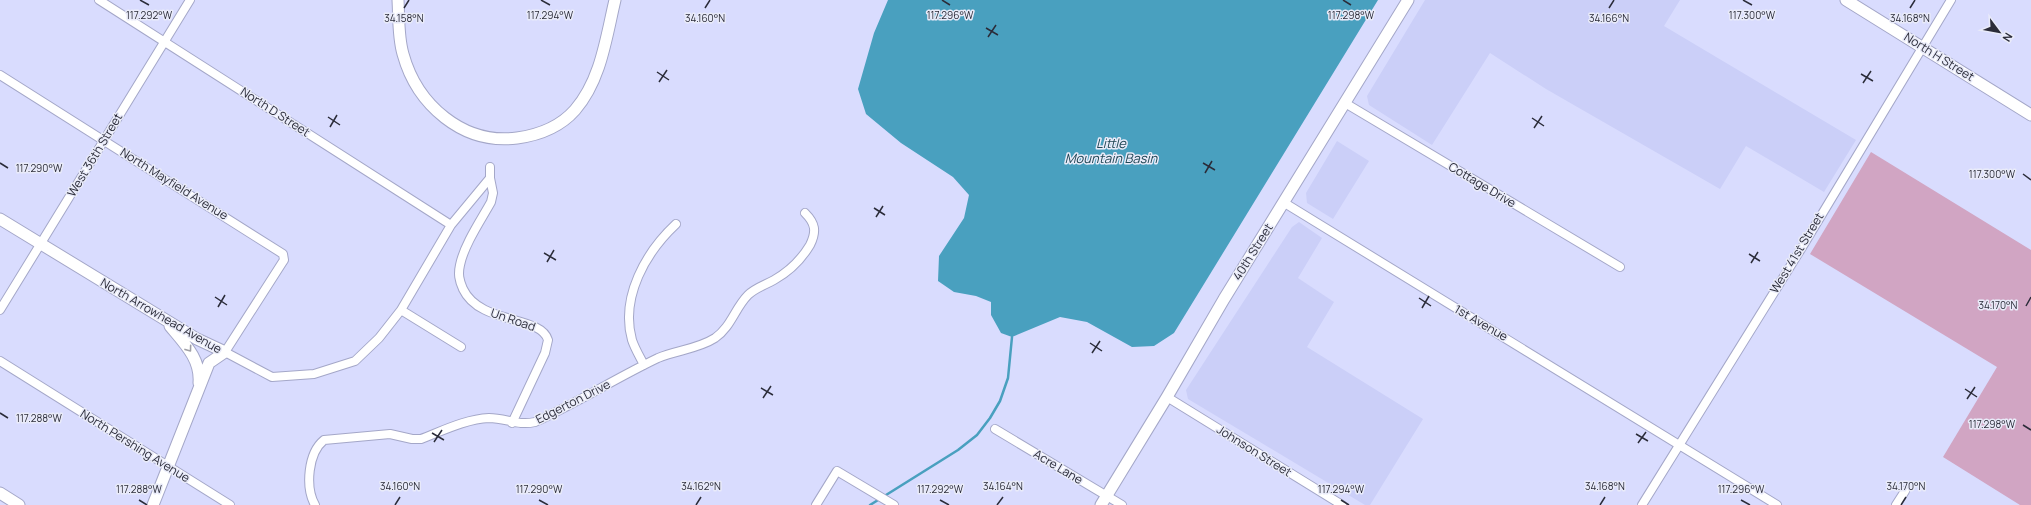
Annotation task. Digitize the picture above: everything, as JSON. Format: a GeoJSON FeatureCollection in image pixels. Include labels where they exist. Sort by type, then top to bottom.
{"type":"FeatureCollection","features":[{"type":"Feature","properties":{"kind":"main road"},"geometry":{"type":"LineString","coordinates":[[398,0],[400,41],[403,55],[408,70],[421,93],[433,108],[456,126],[472,134],[492,139],[523,137],[546,132],[568,117],[575,110],[592,85],[599,65],[616,0]]}},
{"type":"Feature","properties":{"kind":"main road","name":"40th Street"},"geometry":{"type":"LineString","coordinates":[[1104,500],[1167,397],[1224,299],[1408,0]]}},
{"type":"Feature","properties":{"kind":"main road","name":"North H Street"},"geometry":{"type":"LineString","coordinates":[[1846,0],[2031,115]]}},
{"type":"Feature","properties":{"kind":"main road","name":"North Arrowhead Avenue"},"geometry":{"type":"LineString","coordinates":[[0,219],[197,339],[225,352]]}},
{"type":"Feature","properties":{"kind":"main road"},"geometry":{"type":"LineString","coordinates":[[164,319],[193,356],[200,374],[199,388]]}},
{"type":"Feature","properties":{"kind":"main road"},"geometry":{"type":"LineString","coordinates":[[153,505],[210,363],[225,352]]}},
{"type":"Feature","properties":{"kind":"main road"},"geometry":{"type":"LineString","coordinates":[[0,493],[19,505]]}},
{"type":"Feature","properties":{"kind":"street","name":"North D Street"},"geometry":{"type":"LineString","coordinates":[[99,0],[451,224]]}},
{"type":"Feature","properties":{"kind":"street","name":"West 36th Street"},"geometry":{"type":"LineString","coordinates":[[0,310],[190,0]]}},
{"type":"Feature","properties":{"kind":"street","name":"West 41st Street"},"geometry":{"type":"LineString","coordinates":[[1642,505],[1951,0]]}},
{"type":"Feature","properties":{"kind":"street","name":"North Mayfield Avenue"},"geometry":{"type":"LineString","coordinates":[[0,75],[277,249],[284,257],[225,352]]}},
{"type":"Feature","properties":{"kind":"street","name":"Cottage Drive"},"geometry":{"type":"LineString","coordinates":[[1344,103],[1620,267]]}},
{"type":"Feature","properties":{"kind":"street"},"geometry":{"type":"LineString","coordinates":[[490,166],[490,178]]}},
{"type":"Feature","properties":{"kind":"street","name":"North Arrowhead Avenue"},"geometry":{"type":"LineString","coordinates":[[225,352],[272,377],[314,374],[355,361],[379,338],[401,310],[451,224],[490,178]]}},
{"type":"Feature","properties":{"kind":"street","name":"Un Road"},"geometry":{"type":"LineString","coordinates":[[490,178],[493,193],[491,202],[463,257],[459,278],[467,295],[483,310],[532,325],[545,333],[548,340],[545,353],[512,422]]}},
{"type":"Feature","properties":{"kind":"street","name":"1st Avenue"},"geometry":{"type":"LineString","coordinates":[[1283,202],[1777,505]]}},
{"type":"Feature","properties":{"kind":"street","name":"Edgerton Drive"},"geometry":{"type":"LineString","coordinates":[[315,505],[311,496],[311,464],[313,453],[318,445],[324,440],[390,434],[412,439],[421,438],[478,420],[500,419],[526,424],[535,422],[644,365],[674,352],[694,348],[715,338],[727,327],[749,294],[794,267],[807,250],[814,235],[814,223],[805,213]]}},
{"type":"Feature","properties":{"kind":"street"},"geometry":{"type":"LineString","coordinates":[[644,365],[632,340],[630,330],[629,312],[632,296],[641,269],[663,237],[676,224]]}},
{"type":"Feature","properties":{"kind":"street"},"geometry":{"type":"LineString","coordinates":[[401,310],[461,347]]}},
{"type":"Feature","properties":{"kind":"street","name":"North Pershing Avenue"},"geometry":{"type":"LineString","coordinates":[[0,361],[230,505]]}},
{"type":"Feature","properties":{"kind":"street","name":"Johnson Street"},"geometry":{"type":"LineString","coordinates":[[1167,397],[1342,505]]}},
{"type":"Feature","properties":{"kind":"street","name":"Acre Lane"},"geometry":{"type":"LineString","coordinates":[[995,429],[1104,500],[1122,505]]}},
{"type":"Feature","properties":{"kind":"street"},"geometry":{"type":"LineString","coordinates":[[816,505],[837,471],[894,505]]}},
{"type":"Feature","properties":{"kind":"street"},"geometry":{"type":"LineString","coordinates":[[1896,505],[1905,491]]}},
{"type":"Feature","properties":{"kind":"shaded area"},"geometry":{"type":"Polygon","coordinates":[[[1425,0],[1680,0],[1664,26],[1856,140],[1824,192],[1746,146],[1720,189],[1546,89],[1490,53],[1432,145],[1369,105],[1367,96],[1425,0]]]}},
{"type":"Feature","properties":{"kind":"shaded area"},"geometry":{"type":"Polygon","coordinates":[[[1337,141],[1369,161],[1333,219],[1307,203],[1306,193],[1337,141]]]}},
{"type":"Feature","properties":{"kind":"shaded area"},"geometry":{"type":"Polygon","coordinates":[[[1871,152],[2031,250],[2031,505],[2020,505],[1943,457],[1997,367],[1810,254],[1871,152]]]}},
{"type":"Feature","properties":{"kind":"shaded area"},"geometry":{"type":"Polygon","coordinates":[[[1299,222],[1322,238],[1298,278],[1334,302],[1307,347],[1423,419],[1370,505],[1365,505],[1188,399],[1186,390],[1292,227],[1299,222]]]}},
{"type":"Feature","properties":{"kind":"water","name":"Little Mountain Basin"},"geometry":{"type":"Polygon","coordinates":[[[888,0],[1378,0],[1174,333],[1154,346],[1132,347],[1087,322],[1060,317],[1012,337],[1001,333],[991,315],[991,302],[976,296],[954,292],[938,281],[939,256],[964,218],[969,195],[953,177],[901,143],[866,114],[858,89],[874,33],[888,0]]]}},
{"type":"Feature","properties":{"kind":"waterway"},"geometry":{"type":"LineString","coordinates":[[870,505],[958,450],[977,435],[990,418],[1000,401],[1008,378],[1012,337]]}}]}
